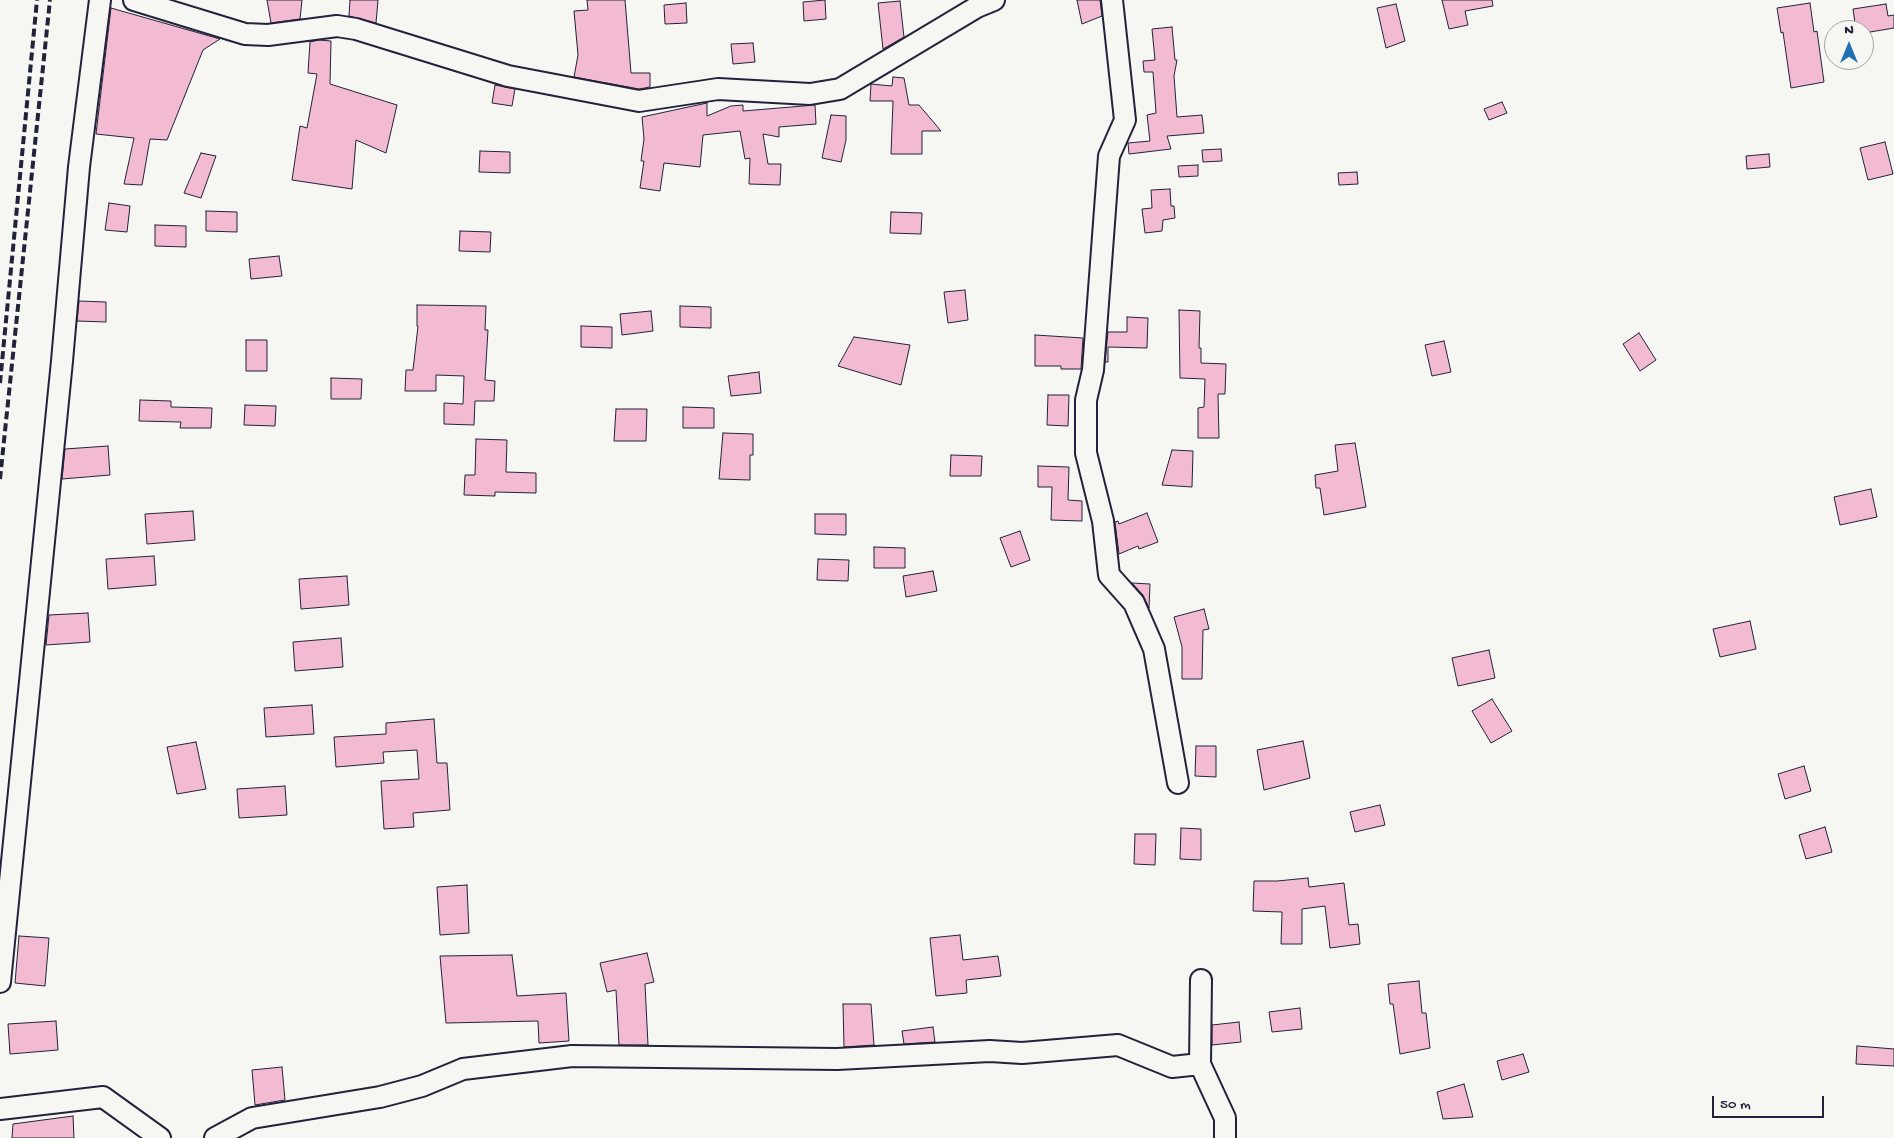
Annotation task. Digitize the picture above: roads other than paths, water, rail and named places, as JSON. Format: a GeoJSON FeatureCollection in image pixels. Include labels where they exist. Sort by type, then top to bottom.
{"type":"FeatureCollection","features":[{"type":"Feature","properties":{"kind":"street"},"geometry":{"type":"LineString","coordinates":[[0,982],[8,839],[62,361],[79,167],[100,0]]}},
{"type":"Feature","properties":{"kind":"street"},"geometry":{"type":"LineString","coordinates":[[134,0],[245,34],[268,35],[337,26],[356,29],[508,76],[639,101],[718,89],[810,94],[840,89],[994,0]]}},
{"type":"Feature","properties":{"kind":"street"},"geometry":{"type":"LineString","coordinates":[[1112,0],[1125,120],[1109,156],[1093,370],[1086,400],[1086,454],[1103,521],[1109,575],[1134,603],[1154,649],[1178,783]]}},
{"type":"Feature","properties":{"kind":"street"},"geometry":{"type":"LineString","coordinates":[[1202,980],[1200,1064],[1225,1118],[1225,1138]]}},
{"type":"Feature","properties":{"kind":"street"},"geometry":{"type":"LineString","coordinates":[[215,1138],[252,1118],[380,1097],[422,1086],[463,1069],[572,1056],[837,1059],[990,1050],[1022,1053],[1118,1045],[1172,1066],[1200,1064]]}},
{"type":"Feature","properties":{"kind":"street"},"geometry":{"type":"LineString","coordinates":[[0,1109],[103,1096],[160,1138]]}},
{"type":"Feature","properties":{"kind":"railway"},"geometry":{"type":"LineString","coordinates":[[0,383],[37,0]]}},
{"type":"Feature","properties":{"kind":"railway"},"geometry":{"type":"LineString","coordinates":[[0,479],[50,0]]}}]}
